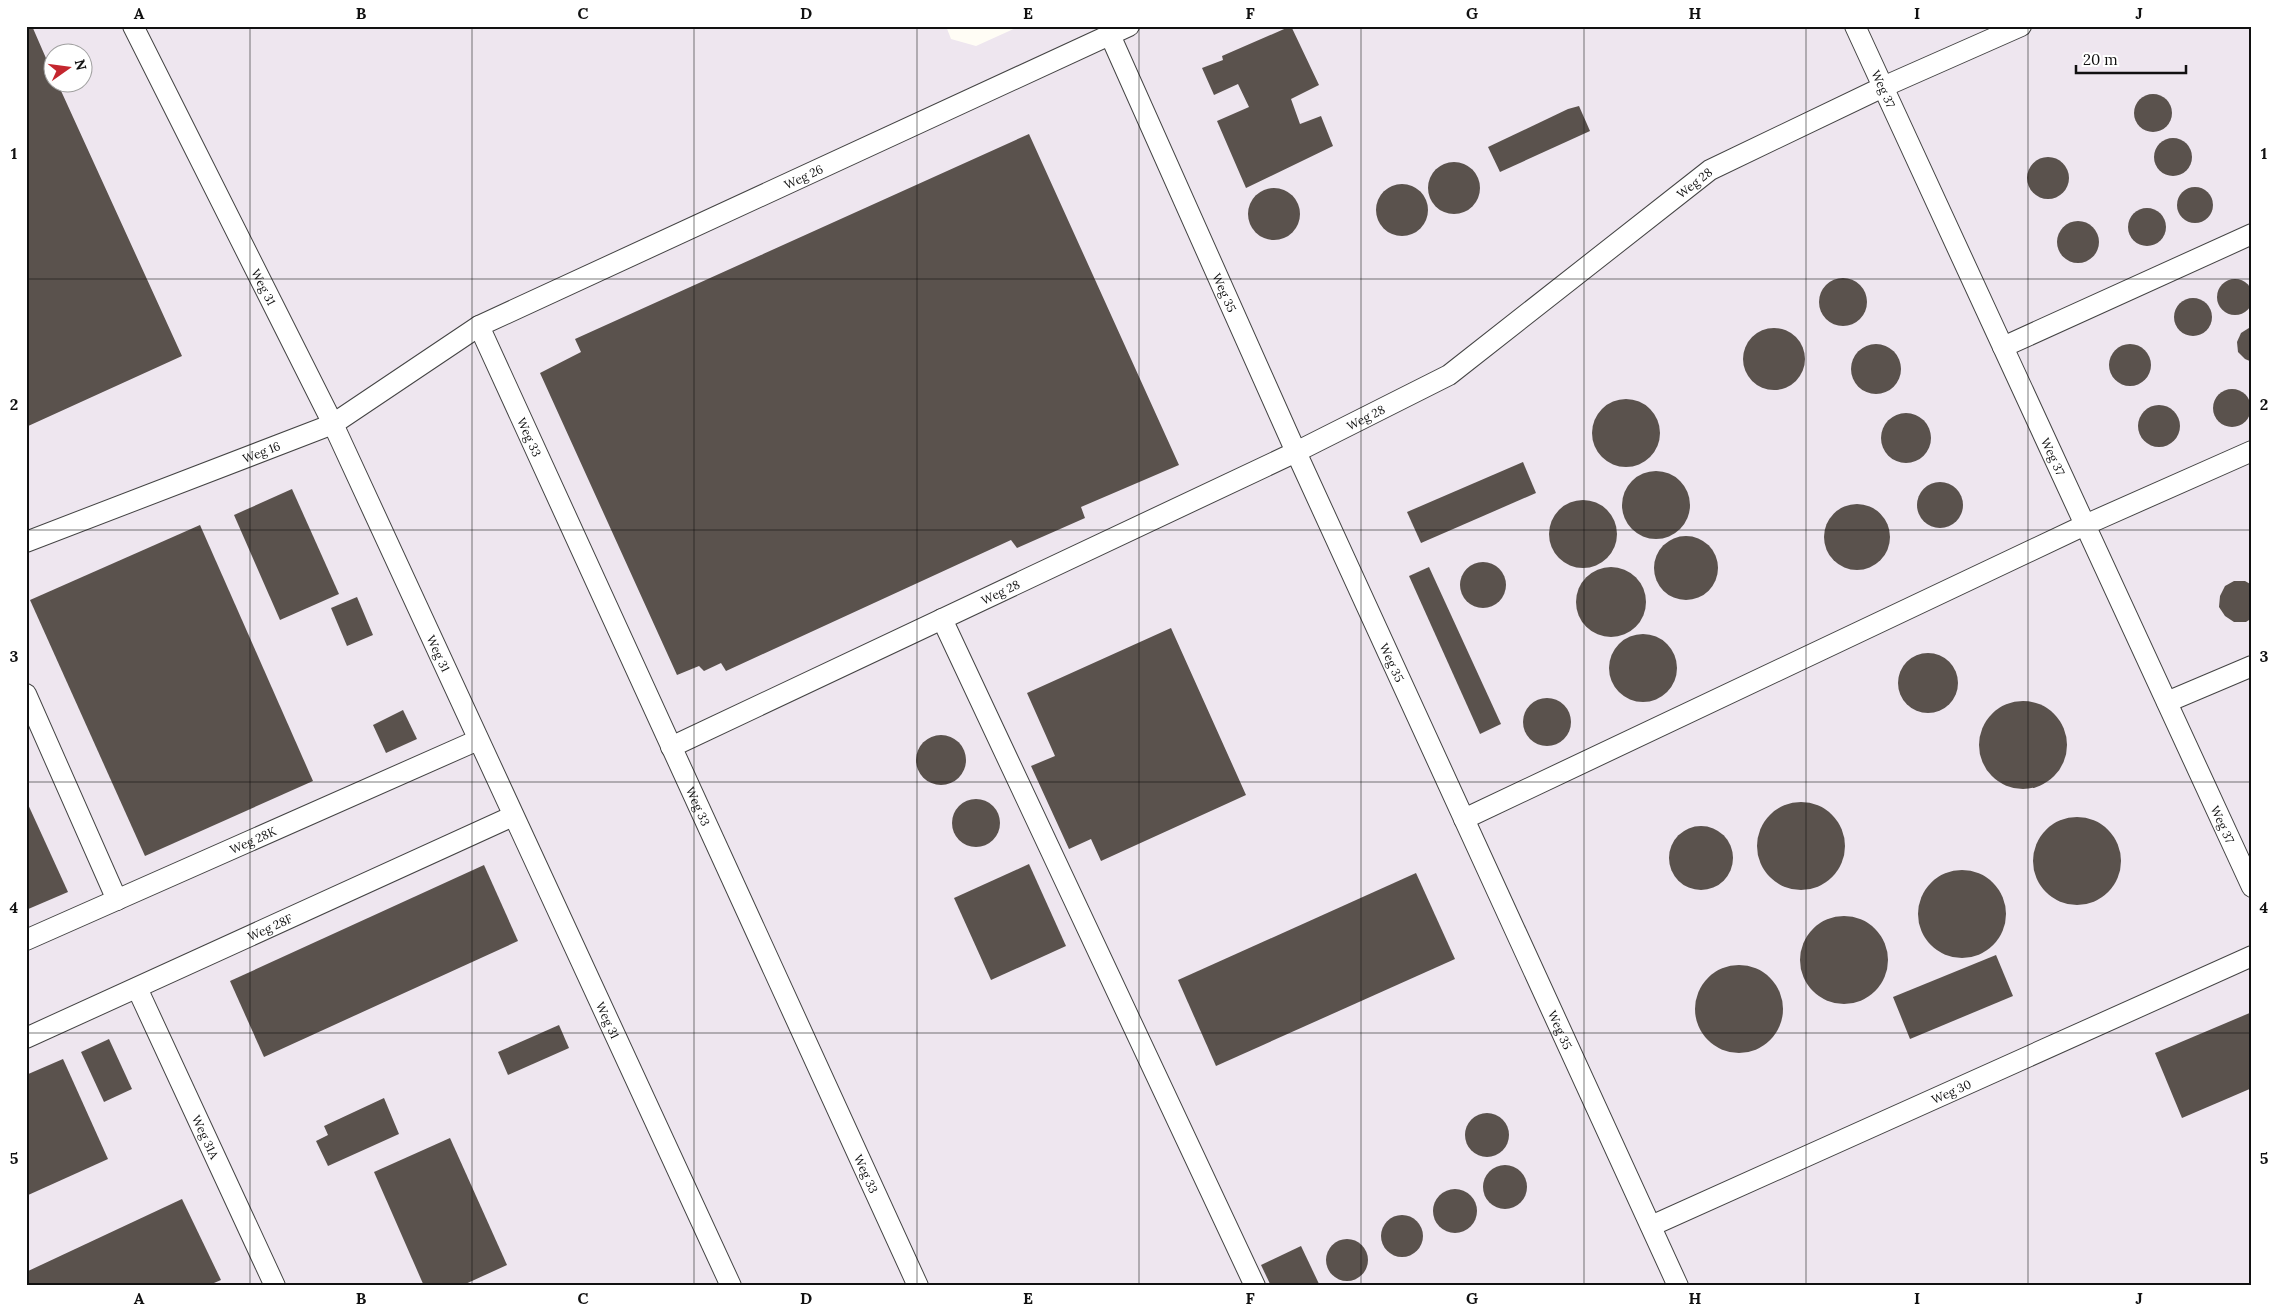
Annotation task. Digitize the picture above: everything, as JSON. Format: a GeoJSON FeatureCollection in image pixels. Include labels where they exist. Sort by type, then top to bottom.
{"type":"FeatureCollection","features":[{"type":"Feature","properties":{"kind":"lane","name":"Weg 31"},"geometry":{"type":"LineString","coordinates":[[133,26],[333,424],[731,1286]]}},
{"type":"Feature","properties":{"kind":"lane","name":"Weg 26"},"geometry":{"type":"LineString","coordinates":[[479,326],[1129,26]]}},
{"type":"Feature","properties":{"kind":"lane","name":"Weg 37"},"geometry":{"type":"LineString","coordinates":[[1855,26],[2252,887]]}},
{"type":"Feature","properties":{"kind":"lane","name":"Weg 28"},"geometry":{"type":"LineString","coordinates":[[672,747],[1296,452],[1449,375],[1710,170],[1883,87],[2021,26]]}},
{"type":"Feature","properties":{"kind":"lane","name":"Weg 35"},"geometry":{"type":"LineString","coordinates":[[1110,35],[1296,452],[1678,1286]]}},
{"type":"Feature","properties":{"kind":"lane"},"geometry":{"type":"LineString","coordinates":[[2003,347],[2252,234]]}},
{"type":"Feature","properties":{"kind":"lane","name":"Weg 16"},"geometry":{"type":"LineString","coordinates":[[26,542],[333,424],[479,326]]}},
{"type":"Feature","properties":{"kind":"lane","name":"Weg 33"},"geometry":{"type":"LineString","coordinates":[[479,326],[918,1286]]}},
{"type":"Feature","properties":{"kind":"lane"},"geometry":{"type":"LineString","coordinates":[[1464,819],[2085,525],[2252,451]]}},
{"type":"Feature","properties":{"kind":"lane"},"geometry":{"type":"LineString","coordinates":[[942,619],[1255,1286]]}},
{"type":"Feature","properties":{"kind":"lane"},"geometry":{"type":"LineString","coordinates":[[2167,702],[2252,666]]}},
{"type":"Feature","properties":{"kind":"lane"},"geometry":{"type":"LineString","coordinates":[[26,694],[117,900]]}},
{"type":"Feature","properties":{"kind":"lane","name":"Weg 28K"},"geometry":{"type":"LineString","coordinates":[[26,940],[478,740]]}},
{"type":"Feature","properties":{"kind":"lane","name":"Weg 28F"},"geometry":{"type":"LineString","coordinates":[[26,1038],[513,816]]}},
{"type":"Feature","properties":{"kind":"lane","name":"Weg 30"},"geometry":{"type":"LineString","coordinates":[[1651,1226],[2252,956]]}},
{"type":"Feature","properties":{"kind":"lane","name":"Weg 31A"},"geometry":{"type":"LineString","coordinates":[[137,988],[275,1286]]}},
{"type":"Feature","properties":{"kind":"shaded area"},"geometry":{"type":"Polygon","coordinates":[[[26,26],[946,26],[951,39],[976,46],[1020,26],[2252,26],[2252,1286],[26,1286],[26,26]]]}},
{"type":"Feature","properties":{"kind":"building"},"geometry":{"type":"Polygon","coordinates":[[[26,26],[32,26],[42,49],[42,92],[62,92],[182,356],[26,427],[26,26]]]}},
{"type":"Feature","properties":{"kind":"building"},"geometry":{"type":"Polygon","coordinates":[[[1291,26],[1319,85],[1291,99],[1300,124],[1321,116],[1333,146],[1246,188],[1217,121],[1249,107],[1238,84],[1214,95],[1202,68],[1223,60],[1222,56],[1291,26]]]}},
{"type":"Feature","properties":{"kind":"building"},"geometry":{"type":"Polygon","coordinates":[[[2153,94],[2166,100],[2172,113],[2166,126],[2153,132],[2140,126],[2134,113],[2140,100],[2153,94]]]}},
{"type":"Feature","properties":{"kind":"building"},"geometry":{"type":"Polygon","coordinates":[[[1579,106],[1590,131],[1500,172],[1488,147],[1568,109],[1579,106]]]}},
{"type":"Feature","properties":{"kind":"building"},"geometry":{"type":"Polygon","coordinates":[[[1029,134],[1179,465],[1081,507],[1085,518],[1017,548],[1011,540],[726,671],[721,663],[704,671],[699,666],[677,675],[540,373],[581,352],[575,339],[1029,134]]]}},
{"type":"Feature","properties":{"kind":"building"},"geometry":{"type":"Polygon","coordinates":[[[2173,138],[2186,144],[2192,157],[2186,170],[2173,176],[2160,170],[2154,157],[2160,144],[2173,138]]]}},
{"type":"Feature","properties":{"kind":"building"},"geometry":{"type":"Polygon","coordinates":[[[2048,157],[2063,163],[2069,178],[2063,193],[2048,199],[2033,193],[2027,178],[2033,163],[2048,157]]]}},
{"type":"Feature","properties":{"kind":"building"},"geometry":{"type":"Polygon","coordinates":[[[1454,162],[1464,164],[1472,170],[1478,178],[1480,188],[1478,198],[1472,206],[1464,212],[1454,214],[1444,212],[1436,206],[1430,198],[1428,188],[1430,178],[1436,170],[1444,164],[1454,162]]]}},
{"type":"Feature","properties":{"kind":"building"},"geometry":{"type":"Polygon","coordinates":[[[1402,184],[1412,186],[1420,192],[1426,200],[1428,210],[1426,220],[1420,228],[1412,234],[1402,236],[1392,234],[1384,228],[1378,220],[1376,210],[1378,200],[1384,192],[1392,186],[1402,184]]]}},
{"type":"Feature","properties":{"kind":"building"},"geometry":{"type":"Polygon","coordinates":[[[2195,187],[2202,188],[2208,192],[2212,198],[2212,212],[2208,218],[2202,222],[2195,223],[2188,222],[2182,218],[2178,212],[2177,205],[2178,198],[2182,192],[2188,188],[2195,187]]]}},
{"type":"Feature","properties":{"kind":"building"},"geometry":{"type":"Polygon","coordinates":[[[1274,188],[1288,192],[1296,200],[1300,214],[1296,228],[1288,236],[1274,240],[1260,236],[1252,228],[1248,214],[1252,200],[1260,192],[1274,188]]]}},
{"type":"Feature","properties":{"kind":"building"},"geometry":{"type":"Polygon","coordinates":[[[2147,208],[2160,214],[2166,227],[2160,240],[2147,246],[2134,240],[2128,227],[2134,214],[2147,208]]]}},
{"type":"Feature","properties":{"kind":"building"},"geometry":{"type":"Polygon","coordinates":[[[2078,221],[2093,227],[2099,242],[2093,257],[2078,263],[2063,257],[2057,242],[2063,227],[2078,221]]]}},
{"type":"Feature","properties":{"kind":"building"},"geometry":{"type":"Polygon","coordinates":[[[1843,278],[1852,280],[1860,285],[1865,293],[1867,302],[1865,311],[1860,319],[1852,324],[1843,326],[1834,324],[1826,319],[1821,311],[1819,302],[1821,293],[1826,285],[1834,280],[1843,278]]]}},
{"type":"Feature","properties":{"kind":"building"},"geometry":{"type":"Polygon","coordinates":[[[2235,279],[2242,280],[2248,284],[2252,290],[2252,304],[2248,310],[2242,314],[2235,315],[2228,314],[2222,310],[2218,304],[2217,297],[2218,290],[2222,284],[2228,280],[2235,279]]]}},
{"type":"Feature","properties":{"kind":"building"},"geometry":{"type":"Polygon","coordinates":[[[2193,298],[2206,304],[2212,317],[2206,330],[2193,336],[2180,330],[2174,317],[2180,304],[2193,298]]]}},
{"type":"Feature","properties":{"kind":"building"},"geometry":{"type":"Polygon","coordinates":[[[2252,326],[2252,362],[2245,359],[2238,352],[2237,342],[2241,333],[2252,326]]]}},
{"type":"Feature","properties":{"kind":"building"},"geometry":{"type":"Polygon","coordinates":[[[1774,328],[1786,330],[1796,337],[1803,347],[1805,359],[1803,371],[1796,381],[1786,388],[1774,390],[1762,388],[1752,381],[1745,371],[1743,359],[1745,347],[1752,337],[1762,330],[1774,328]]]}},
{"type":"Feature","properties":{"kind":"building"},"geometry":{"type":"Polygon","coordinates":[[[1876,344],[1886,346],[1894,351],[1899,359],[1901,369],[1899,379],[1894,387],[1886,392],[1876,394],[1866,392],[1858,387],[1853,379],[1851,369],[1853,359],[1858,351],[1866,346],[1876,344]]]}},
{"type":"Feature","properties":{"kind":"building"},"geometry":{"type":"Polygon","coordinates":[[[2130,344],[2145,350],[2151,365],[2145,380],[2130,386],[2115,380],[2109,365],[2115,350],[2130,344]]]}},
{"type":"Feature","properties":{"kind":"building"},"geometry":{"type":"Polygon","coordinates":[[[2232,389],[2245,395],[2251,408],[2245,421],[2232,427],[2219,421],[2213,408],[2219,395],[2232,389]]]}},
{"type":"Feature","properties":{"kind":"building"},"geometry":{"type":"Polygon","coordinates":[[[1626,399],[1639,402],[1650,409],[1657,420],[1660,433],[1657,446],[1650,457],[1639,464],[1626,467],[1613,464],[1602,457],[1595,446],[1592,433],[1595,420],[1602,409],[1613,402],[1626,399]]]}},
{"type":"Feature","properties":{"kind":"building"},"geometry":{"type":"Polygon","coordinates":[[[2159,405],[2174,411],[2180,426],[2174,441],[2159,447],[2144,441],[2138,426],[2144,411],[2159,405]]]}},
{"type":"Feature","properties":{"kind":"building"},"geometry":{"type":"Polygon","coordinates":[[[1901,413],[1911,413],[1924,420],[1931,433],[1931,443],[1924,456],[1911,463],[1901,463],[1892,459],[1885,452],[1881,443],[1881,433],[1885,424],[1892,417],[1901,413]]]}},
{"type":"Feature","properties":{"kind":"building"},"geometry":{"type":"Polygon","coordinates":[[[1523,462],[1536,493],[1421,543],[1407,512],[1523,462]]]}},
{"type":"Feature","properties":{"kind":"building"},"geometry":{"type":"Polygon","coordinates":[[[1649,471],[1663,471],[1675,476],[1685,486],[1690,498],[1690,512],[1685,524],[1675,534],[1663,539],[1649,539],[1637,534],[1627,524],[1622,512],[1622,498],[1627,486],[1637,476],[1649,471]]]}},
{"type":"Feature","properties":{"kind":"building"},"geometry":{"type":"Polygon","coordinates":[[[1945,482],[1957,488],[1962,496],[1962,514],[1957,522],[1949,527],[1935,528],[1923,522],[1918,514],[1917,500],[1923,488],[1931,483],[1945,482]]]}},
{"type":"Feature","properties":{"kind":"building"},"geometry":{"type":"Polygon","coordinates":[[[292,489],[339,594],[280,620],[234,515],[292,489]]]}},
{"type":"Feature","properties":{"kind":"building"},"geometry":{"type":"Polygon","coordinates":[[[1590,500],[1602,506],[1611,515],[1617,527],[1615,547],[1607,558],[1590,568],[1576,568],[1559,558],[1551,547],[1549,527],[1559,510],[1570,502],[1590,500]]]}},
{"type":"Feature","properties":{"kind":"building"},"geometry":{"type":"Polygon","coordinates":[[[1857,504],[1870,507],[1880,514],[1887,524],[1890,537],[1887,550],[1880,560],[1870,567],[1857,570],[1844,567],[1834,560],[1827,550],[1824,537],[1827,524],[1834,514],[1844,507],[1857,504]]]}},
{"type":"Feature","properties":{"kind":"building"},"geometry":{"type":"Polygon","coordinates":[[[200,525],[313,781],[145,856],[30,600],[200,525]]]}},
{"type":"Feature","properties":{"kind":"building"},"geometry":{"type":"Polygon","coordinates":[[[1686,536],[1704,542],[1712,550],[1718,568],[1712,586],[1704,594],[1686,600],[1668,594],[1660,586],[1654,568],[1660,550],[1668,542],[1686,536]]]}},
{"type":"Feature","properties":{"kind":"building"},"geometry":{"type":"Polygon","coordinates":[[[1488,562],[1500,568],[1505,576],[1505,594],[1500,602],[1492,607],[1478,608],[1466,602],[1461,594],[1460,580],[1466,568],[1474,563],[1488,562]]]}},
{"type":"Feature","properties":{"kind":"building"},"geometry":{"type":"Polygon","coordinates":[[[1429,567],[1501,724],[1480,734],[1409,576],[1429,567]]]}},
{"type":"Feature","properties":{"kind":"building"},"geometry":{"type":"Polygon","coordinates":[[[1611,567],[1624,570],[1636,577],[1643,589],[1646,602],[1643,615],[1636,627],[1624,634],[1611,637],[1598,634],[1586,627],[1579,615],[1576,602],[1579,589],[1586,577],[1598,570],[1611,567]]]}},
{"type":"Feature","properties":{"kind":"building"},"geometry":{"type":"Polygon","coordinates":[[[2234,581],[2245,581],[2252,585],[2252,618],[2246,622],[2234,622],[2225,616],[2219,607],[2220,596],[2225,586],[2234,581]]]}},
{"type":"Feature","properties":{"kind":"building"},"geometry":{"type":"Polygon","coordinates":[[[357,597],[373,635],[347,646],[331,608],[357,597]]]}},
{"type":"Feature","properties":{"kind":"building"},"geometry":{"type":"Polygon","coordinates":[[[1171,628],[1246,795],[1101,861],[1091,839],[1069,849],[1031,766],[1055,756],[1027,693],[1171,628]]]}},
{"type":"Feature","properties":{"kind":"building"},"geometry":{"type":"Polygon","coordinates":[[[1636,634],[1650,634],[1662,639],[1672,649],[1677,661],[1677,675],[1672,687],[1662,697],[1650,702],[1636,702],[1624,697],[1614,687],[1609,675],[1609,661],[1614,649],[1624,639],[1636,634]]]}},
{"type":"Feature","properties":{"kind":"building"},"geometry":{"type":"Polygon","coordinates":[[[1928,653],[1945,658],[1953,666],[1958,683],[1953,700],[1945,708],[1928,713],[1911,708],[1903,700],[1898,683],[1903,666],[1911,658],[1928,653]]]}},
{"type":"Feature","properties":{"kind":"building"},"geometry":{"type":"Polygon","coordinates":[[[1542,698],[1552,698],[1564,705],[1571,717],[1571,727],[1564,739],[1552,746],[1542,746],[1534,742],[1527,735],[1523,727],[1523,717],[1527,709],[1534,702],[1542,698]]]}},
{"type":"Feature","properties":{"kind":"building"},"geometry":{"type":"Polygon","coordinates":[[[2023,701],[2040,705],[2054,714],[2063,728],[2067,745],[2063,762],[2054,776],[2040,785],[2023,789],[2006,785],[1992,776],[1983,762],[1979,745],[1983,728],[1992,714],[2006,705],[2023,701]]]}},
{"type":"Feature","properties":{"kind":"building"},"geometry":{"type":"Polygon","coordinates":[[[403,710],[417,739],[386,753],[373,725],[403,710]]]}},
{"type":"Feature","properties":{"kind":"building"},"geometry":{"type":"Polygon","coordinates":[[[936,735],[946,735],[959,742],[966,755],[966,765],[959,778],[946,785],[936,785],[927,781],[920,774],[916,765],[916,755],[920,746],[927,739],[936,735]]]}},
{"type":"Feature","properties":{"kind":"building"},"geometry":{"type":"Polygon","coordinates":[[[976,799],[985,801],[993,806],[998,814],[1000,823],[998,832],[993,840],[985,845],[976,847],[967,845],[959,840],[954,832],[952,823],[954,814],[959,806],[967,801],[976,799]]]}},
{"type":"Feature","properties":{"kind":"building"},"geometry":{"type":"Polygon","coordinates":[[[26,800],[68,892],[26,910],[26,800]]]}},
{"type":"Feature","properties":{"kind":"building"},"geometry":{"type":"Polygon","coordinates":[[[1801,802],[1818,806],[1832,815],[1841,829],[1845,846],[1841,863],[1832,877],[1818,886],[1801,890],[1784,886],[1770,877],[1761,863],[1757,846],[1761,829],[1770,815],[1784,806],[1801,802]]]}},
{"type":"Feature","properties":{"kind":"building"},"geometry":{"type":"Polygon","coordinates":[[[2077,817],[2094,821],[2108,830],[2117,844],[2121,861],[2117,878],[2108,892],[2094,901],[2077,905],[2060,901],[2046,892],[2037,878],[2033,861],[2037,844],[2046,830],[2060,821],[2077,817]]]}},
{"type":"Feature","properties":{"kind":"building"},"geometry":{"type":"Polygon","coordinates":[[[1701,826],[1719,832],[1727,840],[1733,858],[1727,876],[1719,884],[1701,890],[1683,884],[1675,876],[1669,858],[1675,840],[1683,832],[1701,826]]]}},
{"type":"Feature","properties":{"kind":"building"},"geometry":{"type":"Polygon","coordinates":[[[1029,864],[1066,946],[991,980],[954,898],[1029,864]]]}},
{"type":"Feature","properties":{"kind":"building"},"geometry":{"type":"Polygon","coordinates":[[[484,865],[518,941],[264,1057],[230,981],[484,865]]]}},
{"type":"Feature","properties":{"kind":"building"},"geometry":{"type":"Polygon","coordinates":[[[1962,870],[1979,874],[1993,883],[2002,897],[2006,914],[2002,931],[1993,945],[1979,954],[1962,958],[1945,954],[1931,945],[1922,931],[1918,914],[1922,897],[1931,883],[1945,874],[1962,870]]]}},
{"type":"Feature","properties":{"kind":"building"},"geometry":{"type":"Polygon","coordinates":[[[1416,873],[1455,959],[1216,1066],[1178,980],[1416,873]]]}},
{"type":"Feature","properties":{"kind":"building"},"geometry":{"type":"Polygon","coordinates":[[[1844,916],[1861,920],[1875,929],[1884,943],[1888,960],[1884,977],[1875,991],[1861,1000],[1844,1004],[1827,1000],[1813,991],[1804,977],[1800,960],[1804,943],[1813,929],[1827,920],[1844,916]]]}},
{"type":"Feature","properties":{"kind":"building"},"geometry":{"type":"Polygon","coordinates":[[[1996,955],[2013,996],[1910,1039],[1893,997],[1996,955]]]}},
{"type":"Feature","properties":{"kind":"building"},"geometry":{"type":"Polygon","coordinates":[[[1739,965],[1756,969],[1770,978],[1779,992],[1783,1009],[1779,1026],[1770,1040],[1756,1049],[1739,1053],[1722,1049],[1708,1040],[1699,1026],[1695,1009],[1699,992],[1708,978],[1722,969],[1739,965]]]}},
{"type":"Feature","properties":{"kind":"building"},"geometry":{"type":"Polygon","coordinates":[[[2252,1012],[2252,1088],[2182,1118],[2155,1053],[2252,1012]]]}},
{"type":"Feature","properties":{"kind":"building"},"geometry":{"type":"Polygon","coordinates":[[[559,1025],[569,1048],[508,1075],[498,1052],[559,1025]]]}},
{"type":"Feature","properties":{"kind":"building"},"geometry":{"type":"Polygon","coordinates":[[[109,1039],[132,1089],[104,1102],[81,1052],[109,1039]]]}},
{"type":"Feature","properties":{"kind":"building"},"geometry":{"type":"Polygon","coordinates":[[[63,1059],[108,1159],[26,1196],[26,1075],[63,1059]]]}},
{"type":"Feature","properties":{"kind":"building"},"geometry":{"type":"Polygon","coordinates":[[[384,1098],[399,1134],[328,1166],[316,1141],[328,1135],[324,1126],[384,1098]]]}},
{"type":"Feature","properties":{"kind":"building"},"geometry":{"type":"Polygon","coordinates":[[[1483,1113],[1491,1113],[1503,1119],[1509,1135],[1503,1151],[1491,1157],[1483,1157],[1471,1151],[1465,1139],[1465,1131],[1471,1119],[1483,1113]]]}},
{"type":"Feature","properties":{"kind":"building"},"geometry":{"type":"Polygon","coordinates":[[[450,1138],[507,1265],[461,1286],[424,1286],[374,1172],[450,1138]]]}},
{"type":"Feature","properties":{"kind":"building"},"geometry":{"type":"Polygon","coordinates":[[[1501,1165],[1509,1165],[1521,1171],[1527,1187],[1521,1203],[1509,1209],[1501,1209],[1489,1203],[1483,1191],[1483,1183],[1489,1171],[1501,1165]]]}},
{"type":"Feature","properties":{"kind":"building"},"geometry":{"type":"Polygon","coordinates":[[[1451,1189],[1459,1189],[1471,1195],[1477,1211],[1471,1227],[1459,1233],[1451,1233],[1439,1227],[1433,1215],[1433,1207],[1439,1195],[1451,1189]]]}},
{"type":"Feature","properties":{"kind":"building"},"geometry":{"type":"Polygon","coordinates":[[[182,1199],[221,1280],[207,1286],[26,1286],[26,1272],[182,1199]]]}},
{"type":"Feature","properties":{"kind":"building"},"geometry":{"type":"Polygon","coordinates":[[[1406,1215],[1414,1218],[1420,1224],[1423,1236],[1420,1248],[1414,1254],[1398,1257],[1390,1254],[1384,1248],[1381,1232],[1384,1224],[1390,1218],[1406,1215]]]}},
{"type":"Feature","properties":{"kind":"building"},"geometry":{"type":"Polygon","coordinates":[[[1351,1239],[1359,1242],[1365,1248],[1368,1260],[1365,1272],[1359,1278],[1343,1281],[1335,1278],[1329,1272],[1326,1256],[1329,1248],[1335,1242],[1351,1239]]]}},
{"type":"Feature","properties":{"kind":"building"},"geometry":{"type":"Polygon","coordinates":[[[1301,1246],[1320,1286],[1271,1286],[1261,1265],[1301,1246]]]}}]}
